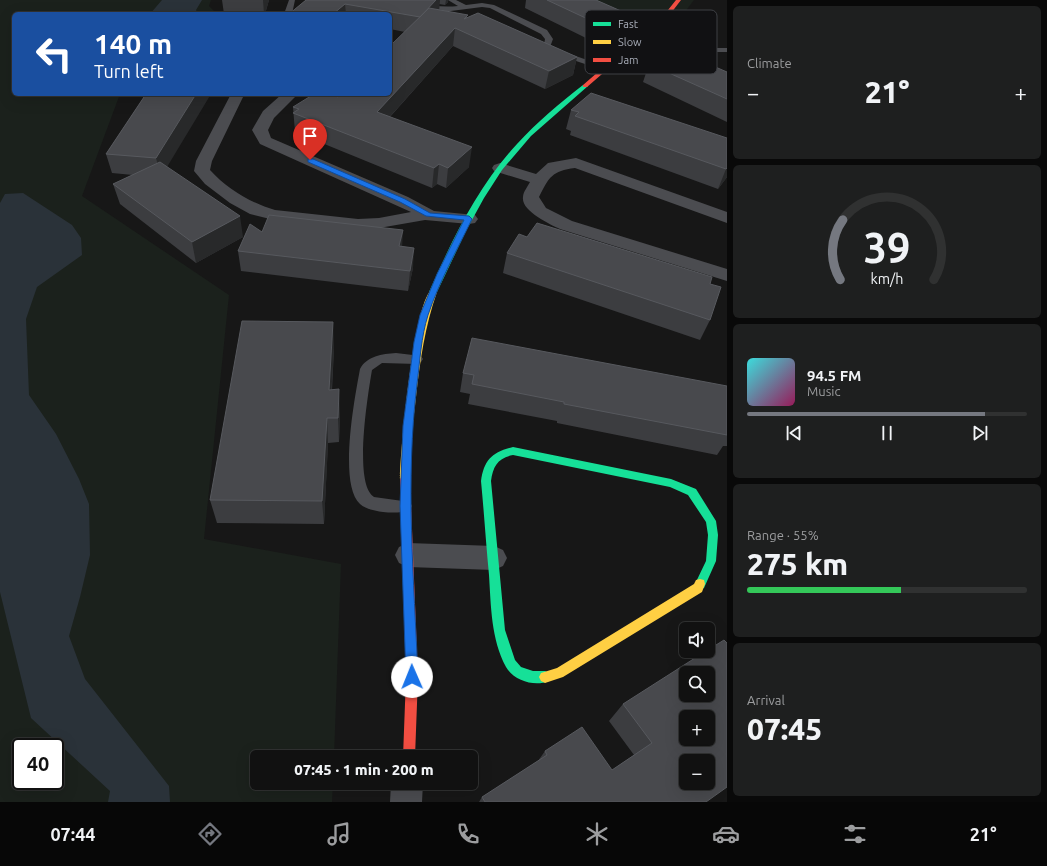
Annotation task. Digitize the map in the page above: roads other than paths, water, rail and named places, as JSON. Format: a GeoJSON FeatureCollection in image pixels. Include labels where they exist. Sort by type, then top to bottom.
{"type":"FeatureCollection","features":[{"type":"Feature","properties":{"kind":"street"},"geometry":{"type":"LineString","coordinates":[[671,10],[679,0]]}},
{"type":"Feature","properties":{"kind":"street"},"geometry":{"type":"LineString","coordinates":[[408,750],[412,677],[405,506],[408,426],[424,315],[441,274],[469,219],[500,168],[535,129],[599,74]]}},
{"type":"Feature","properties":{"kind":"street"},"geometry":{"type":"LineString","coordinates":[[288,96],[270,111],[260,130],[265,142],[402,200],[429,215]]}},
{"type":"Feature","properties":{"kind":"street"},"geometry":{"type":"LineString","coordinates":[[270,111],[242,105],[202,165],[202,171],[211,181],[236,199],[256,210],[274,215],[346,223],[379,223],[429,215],[469,219]]}},
{"type":"Feature","properties":{"kind":"street"},"geometry":{"type":"LineString","coordinates":[[727,218],[580,164],[566,163],[554,166],[538,180],[533,192],[532,201],[540,212],[566,225],[727,275]]}},
{"type":"Feature","properties":{"kind":"street"},"geometry":{"type":"LineString","coordinates":[[500,168],[538,180]]}},
{"type":"Feature","properties":{"kind":"street"},"geometry":{"type":"LineString","coordinates":[[505,452],[520,452],[684,487],[692,492],[704,508],[711,522],[714,535],[711,561],[698,588],[564,670],[548,677],[533,678],[520,675],[511,663],[504,648],[499,630],[494,558],[486,481],[487,468],[491,460],[505,452]]}},
{"type":"Feature","properties":{"kind":"street"},"geometry":{"type":"LineString","coordinates":[[408,555],[494,558]]}},
{"type":"Feature","properties":{"kind":"street"},"geometry":{"type":"LineString","coordinates":[[406,802],[407,790]]}},
{"type":"Feature","properties":{"kind":"lane"},"geometry":{"type":"LineString","coordinates":[[289,12],[292,0]]}},
{"type":"Feature","properties":{"kind":"lane"},"geometry":{"type":"LineString","coordinates":[[390,0],[443,10],[482,5],[492,6],[544,32],[549,39],[542,46],[585,61]]}},
{"type":"Feature","properties":{"kind":"lane"},"geometry":{"type":"LineString","coordinates":[[451,0],[479,15]]}},
{"type":"Feature","properties":{"kind":"lane"},"geometry":{"type":"LineString","coordinates":[[717,49],[727,50]]}},
{"type":"Feature","properties":{"kind":"lane"},"geometry":{"type":"LineString","coordinates":[[717,71],[727,76]]}},
{"type":"Feature","properties":{"kind":"lane"},"geometry":{"type":"LineString","coordinates":[[405,506],[374,505],[363,498],[358,489],[356,477],[358,419],[366,369],[370,364],[376,360],[387,358],[417,359]]}}]}
